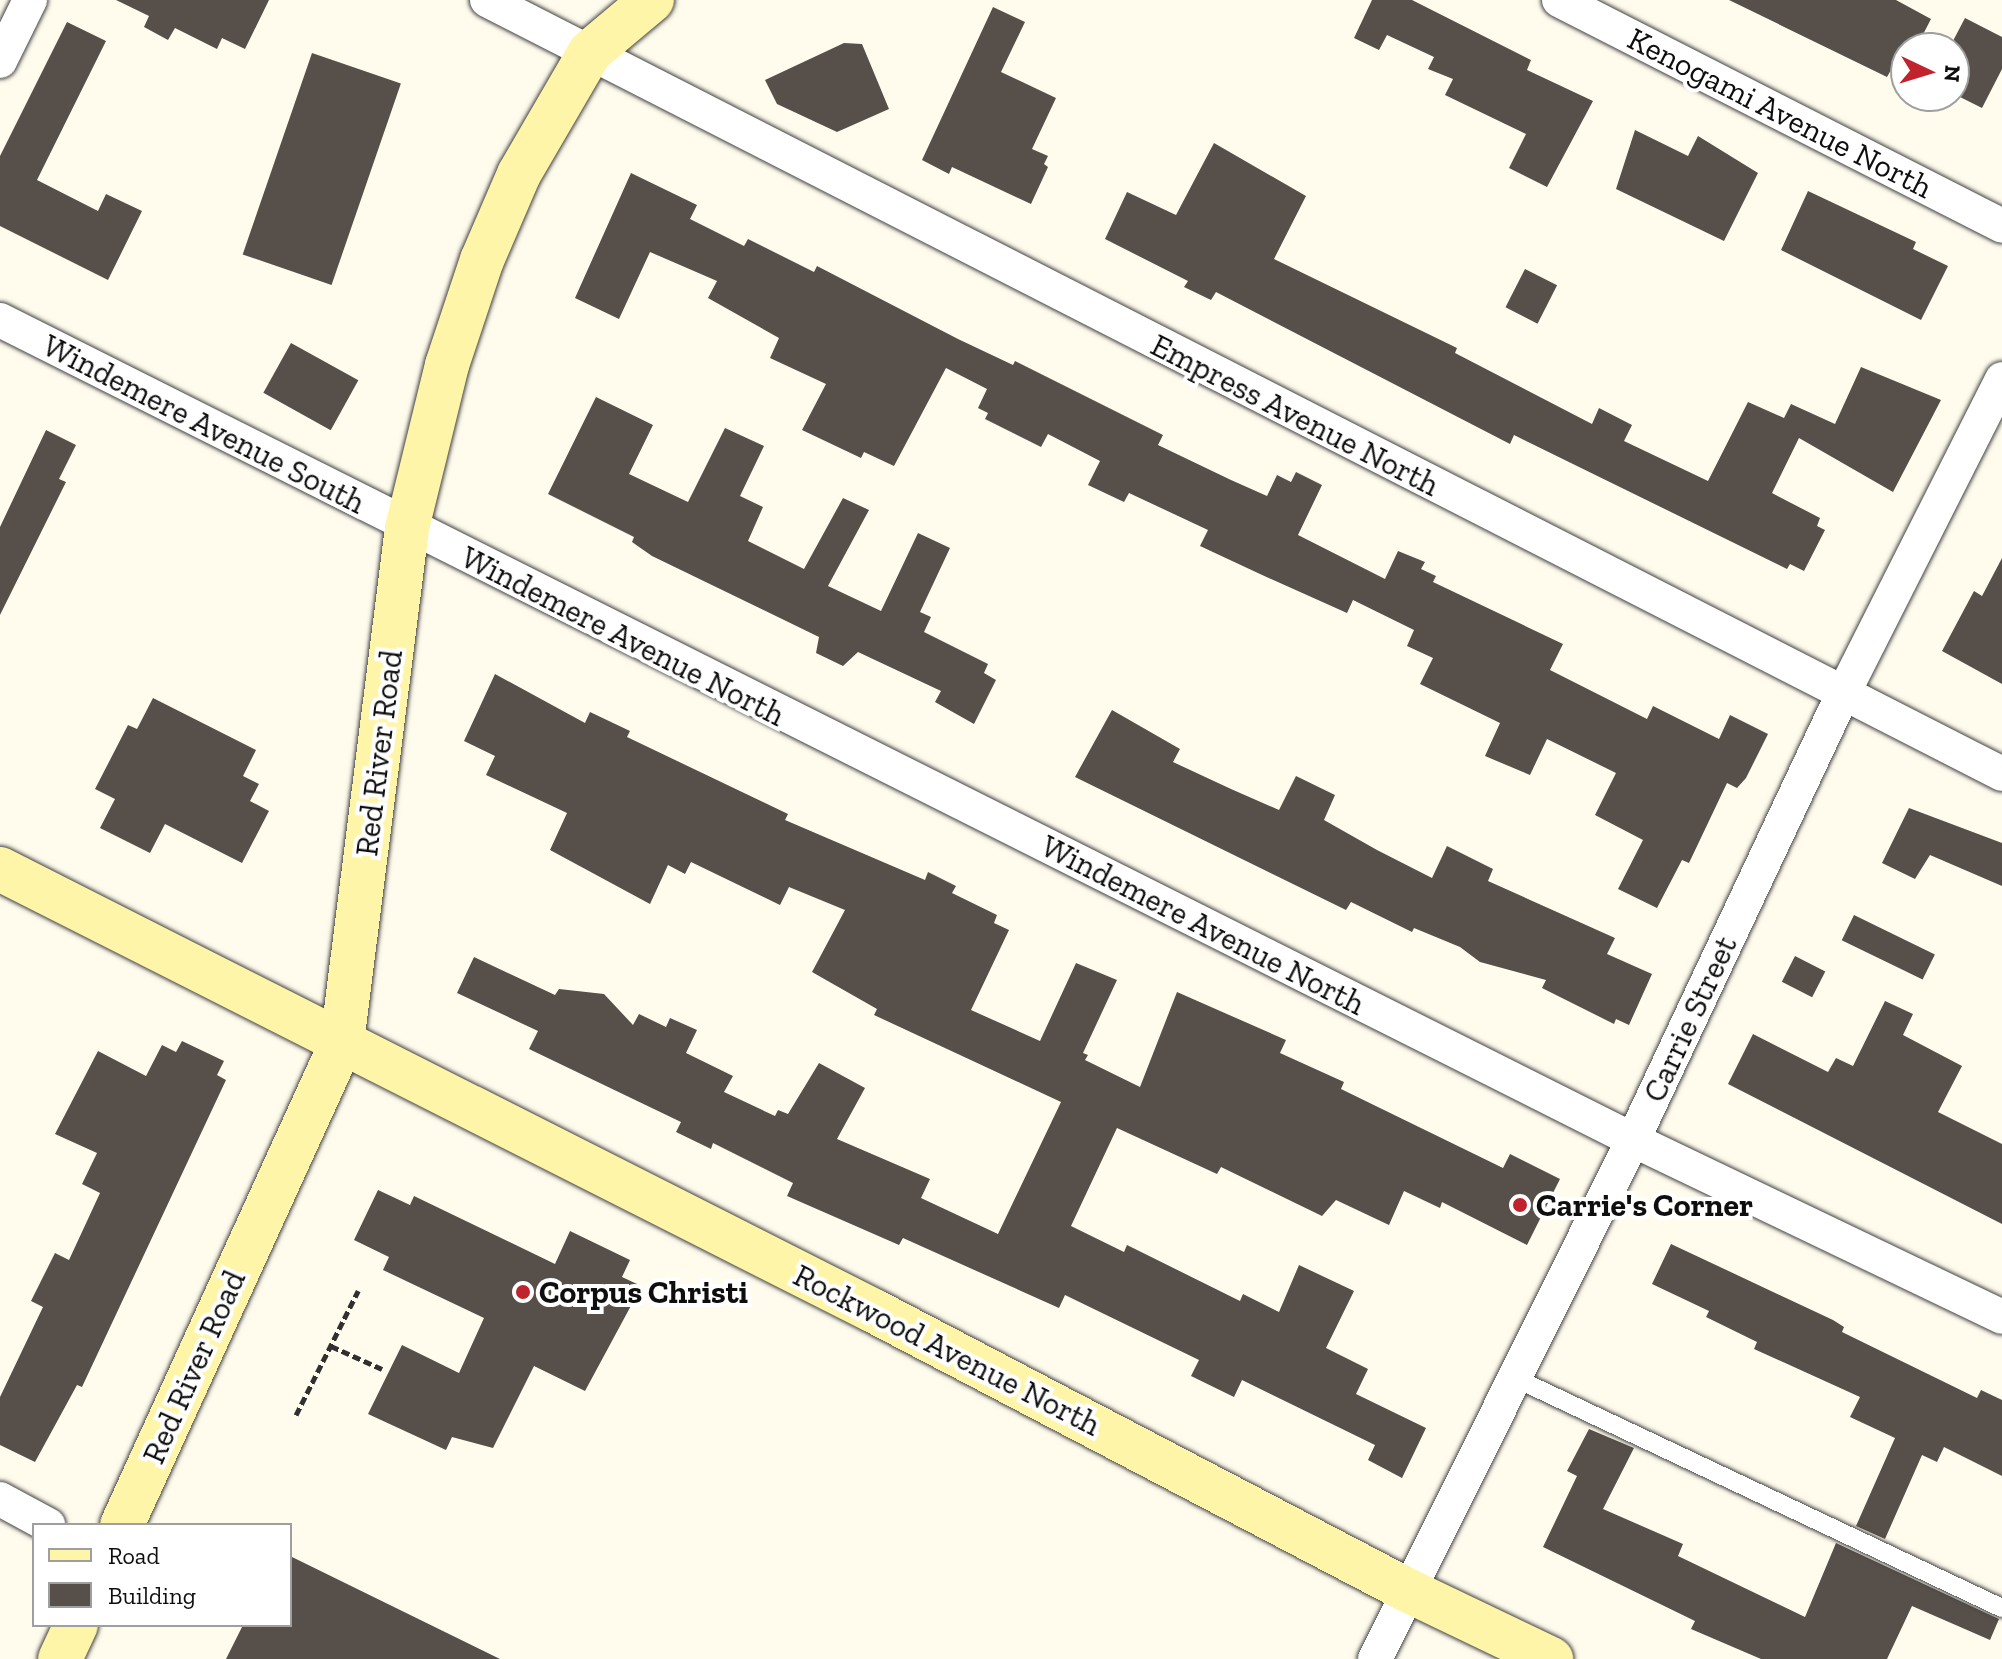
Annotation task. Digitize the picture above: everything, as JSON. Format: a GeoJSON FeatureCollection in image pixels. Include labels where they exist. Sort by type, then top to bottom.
{"type":"FeatureCollection","features":[{"type":"Feature","properties":{"kind":"street"},"geometry":{"type":"LineString","coordinates":[[0,61],[30,0]]}},
{"type":"Feature","properties":{"kind":"street","name":"Empress Avenue North"},"geometry":{"type":"LineString","coordinates":[[487,0],[1842,696],[2002,774]]}},
{"type":"Feature","properties":{"kind":"street","name":"Red River Road"},"geometry":{"type":"LineString","coordinates":[[123,1523],[342,1042],[407,528],[447,365],[482,260],[519,174],[590,52],[652,0]]}},
{"type":"Feature","properties":{"kind":"street","name":"Kenogami Avenue North"},"geometry":{"type":"LineString","coordinates":[[1559,0],[2002,226]]}},
{"type":"Feature","properties":{"kind":"street","name":"Windemere Avenue South"},"geometry":{"type":"LineString","coordinates":[[0,320],[407,528]]}},
{"type":"Feature","properties":{"kind":"street","name":"Carrie Street"},"geometry":{"type":"LineString","coordinates":[[1375,1659],[1633,1140],[1842,696],[2002,379]]}},
{"type":"Feature","properties":{"kind":"street","name":"Windemere Avenue North"},"geometry":{"type":"LineString","coordinates":[[407,528],[1633,1140],[2002,1317]]}},
{"type":"Feature","properties":{"kind":"street","name":"Rockwood Avenue North"},"geometry":{"type":"LineString","coordinates":[[0,869],[874,1311],[1407,1590],[1551,1659]]}},
{"type":"Feature","properties":{"kind":"street"},"geometry":{"type":"LineString","coordinates":[[0,1499],[44,1523]]}},
{"type":"Feature","properties":{"kind":"street"},"geometry":{"type":"LineString","coordinates":[[60,1659],[75,1627]]}},
{"type":"Feature","properties":{"kind":"lane"},"geometry":{"type":"LineString","coordinates":[[1513,1377],[2002,1608]]}},
{"type":"Feature","properties":{"kind":"path"},"geometry":{"type":"LineString","coordinates":[[296,1415],[358,1291]]}},
{"type":"Feature","properties":{"kind":"path"},"geometry":{"type":"LineString","coordinates":[[331,1346],[382,1369]]}},
{"type":"Feature","properties":{"kind":"building"},"geometry":{"type":"Polygon","coordinates":[[[116,0],[269,0],[245,49],[222,38],[217,49],[175,28],[168,40],[144,27],[149,16],[116,0]]]}},
{"type":"Feature","properties":{"kind":"building"},"geometry":{"type":"Polygon","coordinates":[[[1372,0],[1412,0],[1531,60],[1527,70],[1593,101],[1547,187],[1509,168],[1526,134],[1445,95],[1453,79],[1428,69],[1434,57],[1387,35],[1379,50],[1354,38],[1372,0]]]}},
{"type":"Feature","properties":{"kind":"building"},"geometry":{"type":"Polygon","coordinates":[[[1729,0],[1896,0],[1931,19],[1924,32],[1890,32],[1890,72],[1887,77],[1729,0]]]}},
{"type":"Feature","properties":{"kind":"building"},"geometry":{"type":"Polygon","coordinates":[[[993,7],[1025,22],[1001,72],[1056,98],[1032,149],[1048,156],[1044,164],[1048,167],[1031,204],[952,167],[949,174],[922,160],[993,7]]]}},
{"type":"Feature","properties":{"kind":"building"},"geometry":{"type":"Polygon","coordinates":[[[1965,18],[2002,37],[2002,69],[1982,108],[1970,102],[1970,32],[1958,32],[1965,18]]]}},
{"type":"Feature","properties":{"kind":"building"},"geometry":{"type":"Polygon","coordinates":[[[67,22],[106,41],[37,180],[98,211],[106,194],[142,211],[108,280],[0,226],[0,156],[67,22]]]}},
{"type":"Feature","properties":{"kind":"building"},"geometry":{"type":"Polygon","coordinates":[[[844,43],[862,44],[889,109],[837,132],[777,104],[765,80],[844,43]]]}},
{"type":"Feature","properties":{"kind":"building"},"geometry":{"type":"Polygon","coordinates":[[[312,53],[401,84],[332,285],[243,254],[312,53]]]}},
{"type":"Feature","properties":{"kind":"building"},"geometry":{"type":"Polygon","coordinates":[[[1635,130],[1688,156],[1698,136],[1758,173],[1724,241],[1616,189],[1635,130]]]}},
{"type":"Feature","properties":{"kind":"building"},"geometry":{"type":"Polygon","coordinates":[[[1214,143],[1306,196],[1274,259],[1457,348],[1455,353],[1592,424],[1599,408],[1632,425],[1624,441],[1708,481],[1748,402],[1784,418],[1791,404],[1835,424],[1861,367],[1941,400],[1893,492],[1799,438],[1772,493],[1820,518],[1817,526],[1825,530],[1804,571],[1790,564],[1787,569],[1514,435],[1510,444],[1216,292],[1211,300],[1184,287],[1188,281],[1105,239],[1127,192],[1176,215],[1214,143]]]}},
{"type":"Feature","properties":{"kind":"building"},"geometry":{"type":"Polygon","coordinates":[[[631,173],[697,205],[690,219],[744,246],[748,239],[814,272],[817,266],[958,339],[1013,365],[1015,361],[1163,435],[1158,445],[1231,480],[1267,496],[1277,475],[1291,482],[1296,472],[1322,485],[1298,535],[1385,579],[1398,551],[1425,562],[1421,569],[1436,576],[1433,582],[1563,644],[1550,670],[1647,719],[1653,706],[1719,739],[1730,715],[1768,734],[1746,778],[1737,788],[1727,783],[1689,863],[1682,860],[1657,908],[1618,889],[1643,840],[1595,815],[1616,773],[1547,739],[1530,775],[1485,756],[1500,723],[1420,684],[1433,658],[1407,646],[1414,630],[1353,600],[1347,613],[1200,546],[1208,530],[1129,493],[1124,502],[1088,485],[1100,461],[1048,434],[1041,447],[985,419],[988,413],[978,408],[987,389],[946,368],[894,466],[864,452],[861,458],[802,430],[826,384],[770,358],[779,338],[708,298],[717,281],[650,252],[619,319],[575,298],[631,173]]]}},
{"type":"Feature","properties":{"kind":"building"},"geometry":{"type":"Polygon","coordinates":[[[1808,191],[1916,242],[1913,249],[1948,266],[1921,320],[1781,250],[1808,191]]]}},
{"type":"Feature","properties":{"kind":"building"},"geometry":{"type":"Polygon","coordinates":[[[1525,269],[1557,285],[1538,324],[1505,307],[1525,269]]]}},
{"type":"Feature","properties":{"kind":"building"},"geometry":{"type":"Polygon","coordinates":[[[291,343],[358,380],[331,430],[263,393],[291,343]]]}},
{"type":"Feature","properties":{"kind":"building"},"geometry":{"type":"Polygon","coordinates":[[[596,397],[653,425],[629,474],[688,502],[725,428],[764,446],[740,496],[763,507],[748,541],[804,569],[843,498],[869,510],[828,586],[881,611],[918,533],[950,548],[920,612],[931,617],[924,632],[988,664],[984,673],[996,680],[974,724],[935,702],[941,691],[858,652],[843,666],[816,653],[819,637],[652,556],[632,542],[634,537],[548,494],[596,397]]]}},
{"type":"Feature","properties":{"kind":"building"},"geometry":{"type":"Polygon","coordinates":[[[46,430],[76,445],[59,479],[66,482],[0,615],[0,527],[46,430]]]}},
{"type":"Feature","properties":{"kind":"building"},"geometry":{"type":"Polygon","coordinates":[[[2002,558],[2002,684],[1942,651],[1974,591],[1982,596],[2002,558]]]}},
{"type":"Feature","properties":{"kind":"building"},"geometry":{"type":"Polygon","coordinates":[[[495,674],[585,723],[590,712],[630,731],[627,737],[788,814],[785,820],[925,880],[928,872],[956,886],[952,893],[997,915],[994,923],[1009,930],[971,1010],[1040,1041],[1076,963],[1117,980],[1083,1053],[1088,1055],[1085,1060],[1140,1087],[1177,992],[1286,1040],[1280,1053],[1344,1082],[1341,1089],[1503,1168],[1510,1154],[1560,1179],[1527,1245],[1442,1202],[1440,1208],[1404,1191],[1389,1225],[1336,1200],[1322,1216],[1221,1167],[1217,1174],[1117,1128],[1071,1226],[1124,1252],[1127,1245],[1240,1301],[1243,1294],[1279,1312],[1299,1265],[1354,1291],[1326,1348],[1368,1369],[1356,1394],[1426,1428],[1402,1478],[1368,1460],[1375,1445],[1242,1380],[1234,1397],[1191,1376],[1199,1360],[1065,1295],[1059,1308],[903,1238],[899,1245],[787,1196],[793,1183],[713,1143],[711,1149],[676,1132],[681,1122],[529,1049],[538,1031],[457,993],[474,957],[555,995],[559,989],[604,994],[633,1025],[639,1014],[666,1027],[670,1018],[697,1030],[686,1053],[733,1076],[724,1092],[775,1116],[778,1110],[788,1114],[819,1063],[865,1088],[837,1139],[930,1179],[921,1198],[998,1234],[1061,1102],[874,1015],[877,1009],[812,972],[845,910],[789,887],[780,905],[691,862],[685,874],[668,865],[650,904],[550,850],[567,813],[486,775],[495,756],[464,741],[495,674]]]}},
{"type":"Feature","properties":{"kind":"building"},"geometry":{"type":"Polygon","coordinates":[[[153,698],[256,750],[243,776],[259,784],[250,801],[269,811],[242,863],[165,824],[150,853],[100,828],[115,799],[95,789],[128,725],[137,729],[153,698]]]}},
{"type":"Feature","properties":{"kind":"building"},"geometry":{"type":"Polygon","coordinates":[[[1112,710],[1180,749],[1173,762],[1231,789],[1279,810],[1296,776],[1335,795],[1324,820],[1432,878],[1447,846],[1493,869],[1488,881],[1615,938],[1607,954],[1652,974],[1629,1025],[1616,1019],[1614,1024],[1542,988],[1546,980],[1480,962],[1460,947],[1414,928],[1412,932],[1351,902],[1346,910],[1075,777],[1112,710]]]}},
{"type":"Feature","properties":{"kind":"building"},"geometry":{"type":"Polygon","coordinates":[[[1909,808],[2002,843],[2002,886],[1930,855],[1915,879],[1882,863],[1909,808]]]}},
{"type":"Feature","properties":{"kind":"building"},"geometry":{"type":"Polygon","coordinates":[[[1854,915],[1935,954],[1923,980],[1842,940],[1854,915]]]}},
{"type":"Feature","properties":{"kind":"building"},"geometry":{"type":"Polygon","coordinates":[[[1795,956],[1825,971],[1812,997],[1782,982],[1795,956]]]}},
{"type":"Feature","properties":{"kind":"building"},"geometry":{"type":"Polygon","coordinates":[[[1885,1001],[1913,1014],[1903,1035],[1962,1066],[1938,1112],[2002,1144],[2002,1224],[1728,1084],[1753,1034],[1828,1072],[1836,1058],[1853,1066],[1885,1001]]]}},
{"type":"Feature","properties":{"kind":"building"},"geometry":{"type":"Polygon","coordinates":[[[182,1041],[224,1061],[217,1075],[226,1080],[82,1387],[77,1385],[35,1462],[0,1445],[0,1397],[43,1307],[31,1301],[55,1253],[69,1260],[100,1193],[82,1184],[97,1153],[55,1134],[98,1051],[146,1076],[162,1045],[176,1052],[182,1041]]]}},
{"type":"Feature","properties":{"kind":"building","name":"Corpus Christi"},"geometry":{"type":"Polygon","coordinates":[[[378,1190],[410,1205],[414,1196],[555,1264],[570,1231],[630,1260],[622,1277],[637,1284],[633,1302],[585,1391],[534,1366],[493,1448],[452,1437],[446,1450],[368,1414],[402,1345],[459,1373],[484,1318],[383,1270],[389,1257],[354,1240],[378,1190]]]}},
{"type":"Feature","properties":{"kind":"building"},"geometry":{"type":"Polygon","coordinates":[[[1671,1244],[1833,1320],[1844,1327],[1842,1332],[1977,1398],[1981,1390],[2002,1400],[2002,1476],[1944,1447],[1937,1462],[1922,1455],[1885,1539],[1856,1526],[1895,1438],[1850,1417],[1860,1397],[1754,1349],[1757,1342],[1706,1317],[1709,1311],[1652,1284],[1671,1244]]]}},
{"type":"Feature","properties":{"kind":"building"},"geometry":{"type":"Polygon","coordinates":[[[1589,1429],[1634,1448],[1603,1509],[1683,1544],[1678,1556],[1805,1617],[1836,1543],[1999,1619],[1990,1640],[1912,1606],[1887,1659],[1761,1659],[1691,1629],[1695,1621],[1543,1547],[1577,1476],[1567,1471],[1589,1429]]]}},
{"type":"Feature","properties":{"kind":"building"},"geometry":{"type":"Polygon","coordinates":[[[292,1557],[500,1659],[226,1659],[242,1627],[292,1627],[292,1557]]]}},
{"type":"Feature","properties":{"kind":"place","name":"Carrie's Corner"},"geometry":{"type":"Point","coordinates":[1520,1205]}},
{"type":"Feature","properties":{"kind":"place","name":"Corpus Christi"},"geometry":{"type":"Point","coordinates":[523,1292]}}]}
